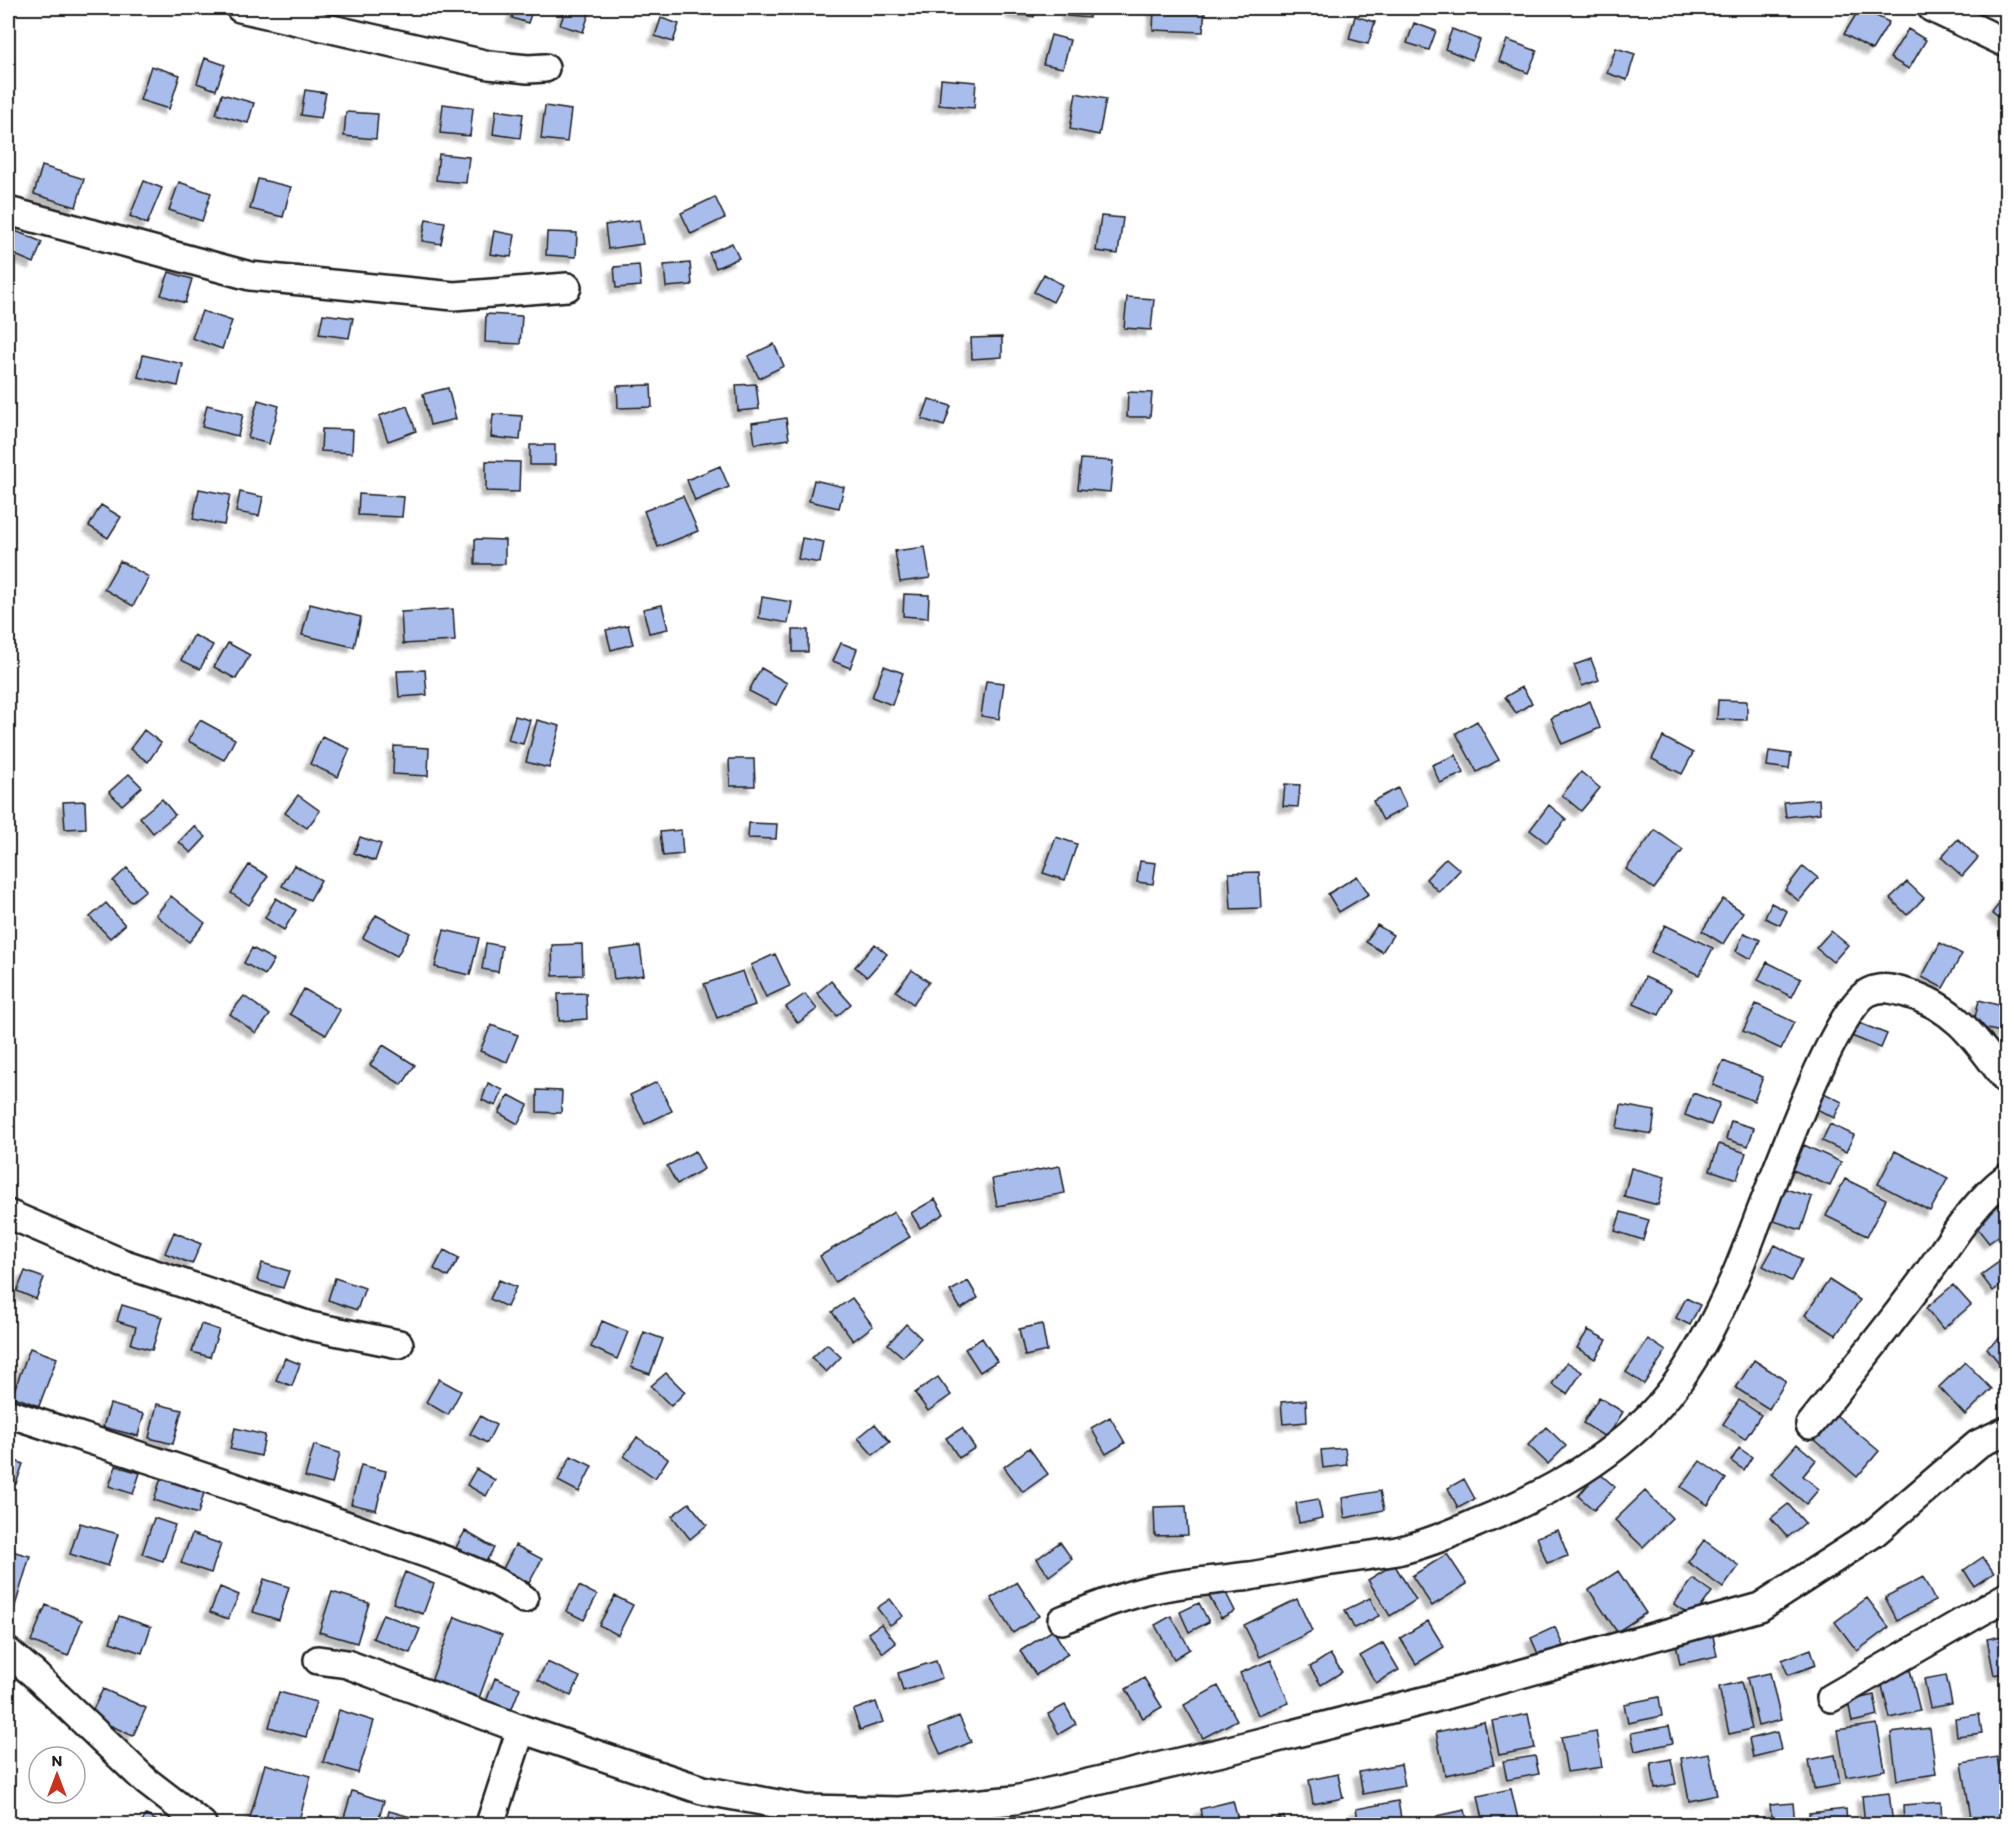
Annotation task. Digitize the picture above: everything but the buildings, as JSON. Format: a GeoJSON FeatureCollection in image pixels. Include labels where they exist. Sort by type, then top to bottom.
{"type":"FeatureCollection","features":[{"type":"Feature","properties":{"kind":"street"},"geometry":{"type":"LineString","coordinates":[[240,8],[489,65],[528,69],[545,68]]}},
{"type":"Feature","properties":{"kind":"street"},"geometry":{"type":"LineString","coordinates":[[1932,8],[2007,43]]}},
{"type":"Feature","properties":{"kind":"street"},"geometry":{"type":"LineString","coordinates":[[8,211],[250,276],[454,296],[567,287]]}},
{"type":"Feature","properties":{"kind":"street"},"geometry":{"type":"LineString","coordinates":[[1062,1620],[1109,1601],[1153,1589],[1197,1581],[1249,1576],[1399,1550],[1451,1534],[1509,1510],[1575,1475],[1631,1436],[1669,1395],[1705,1340],[1736,1276],[1776,1172],[1831,1044],[1850,1011],[1867,993],[1888,987],[1927,999],[1965,1026],[2007,1080]]}},
{"type":"Feature","properties":{"kind":"street"},"geometry":{"type":"LineString","coordinates":[[1810,1425],[1975,1210],[1997,1185],[2007,1178]]}},
{"type":"Feature","properties":{"kind":"street"},"geometry":{"type":"LineString","coordinates":[[8,1214],[133,1267],[310,1326],[399,1344]]}},
{"type":"Feature","properties":{"kind":"street"},"geometry":{"type":"LineString","coordinates":[[8,1413],[259,1494],[421,1552],[506,1587],[524,1599]]}},
{"type":"Feature","properties":{"kind":"street"},"geometry":{"type":"LineString","coordinates":[[318,1660],[347,1664],[521,1729],[702,1790],[806,1809],[899,1811],[1015,1800],[1218,1753],[1431,1699],[1760,1607],[1874,1533],[1978,1444],[2007,1431]]}},
{"type":"Feature","properties":{"kind":"street"},"geometry":{"type":"LineString","coordinates":[[1831,1698],[2007,1597]]}},
{"type":"Feature","properties":{"kind":"street"},"geometry":{"type":"LineString","coordinates":[[8,1652],[146,1781],[202,1824]]}},
{"type":"Feature","properties":{"kind":"street"},"geometry":{"type":"LineString","coordinates":[[490,1824],[521,1729]]}}]}
